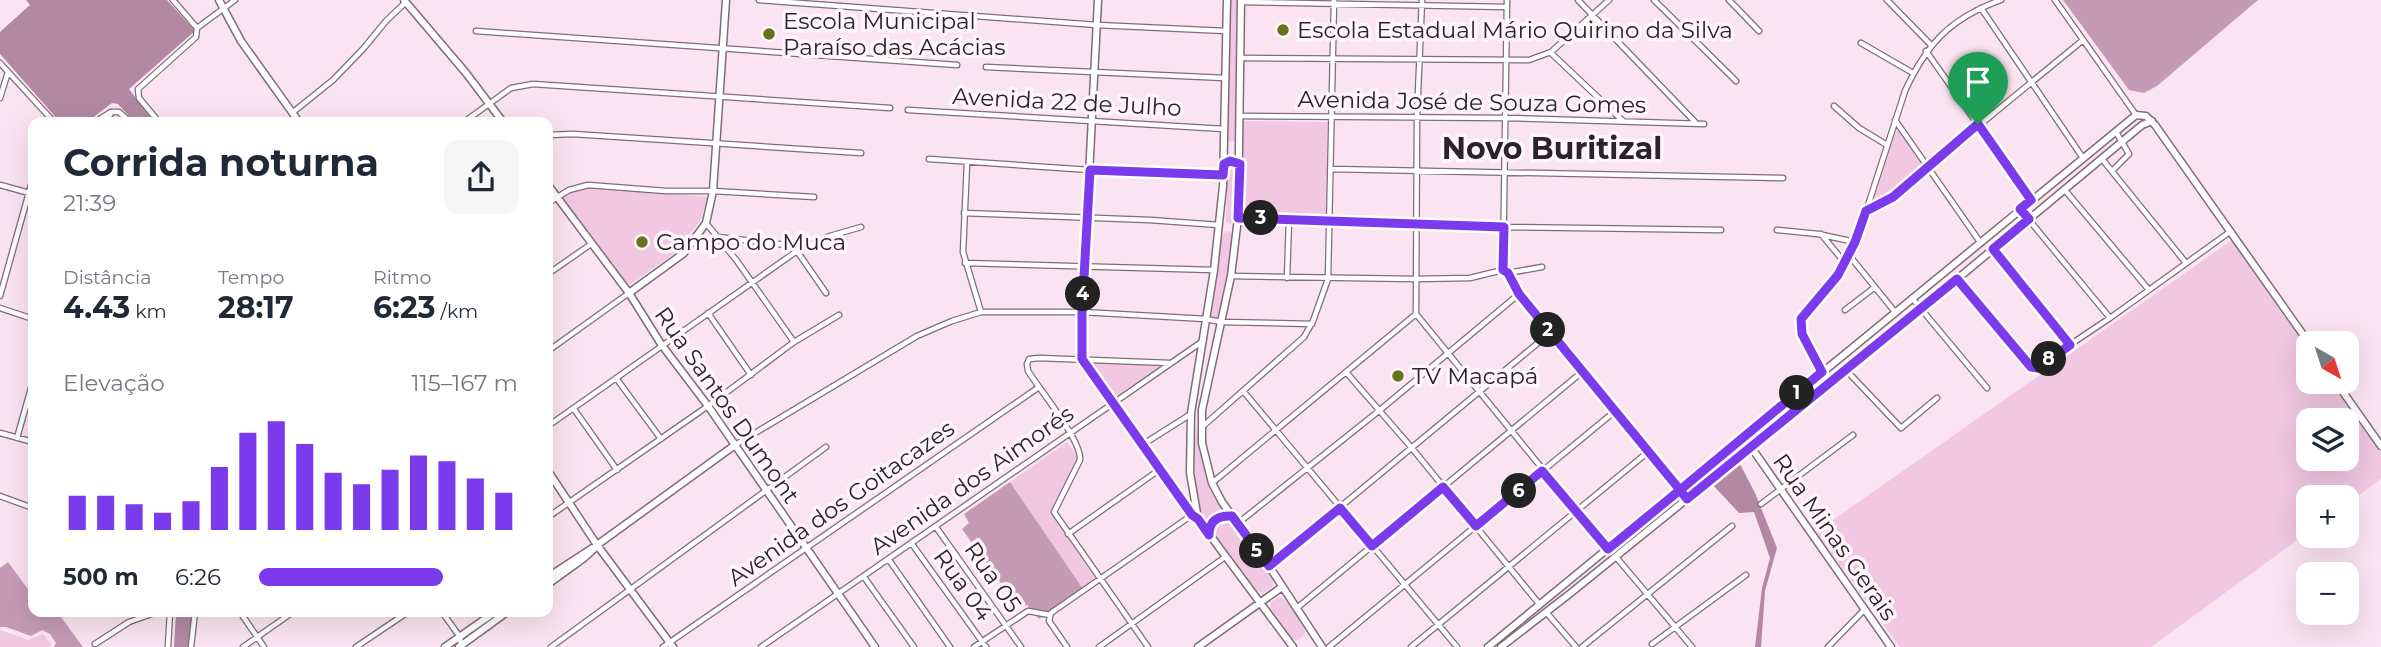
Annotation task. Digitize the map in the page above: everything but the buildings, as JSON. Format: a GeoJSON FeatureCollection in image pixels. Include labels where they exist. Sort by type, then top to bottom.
{"type":"FeatureCollection","features":[{"type":"Feature","properties":{"kind":"street"},"geometry":{"type":"LineString","coordinates":[[155,117],[137,92],[141,85],[197,37],[197,29],[173,0]]}},
{"type":"Feature","properties":{"kind":"street"},"geometry":{"type":"LineString","coordinates":[[219,0],[241,41],[295,117]]}},
{"type":"Feature","properties":{"kind":"street"},"geometry":{"type":"LineString","coordinates":[[197,29],[235,0]]}},
{"type":"Feature","properties":{"kind":"street"},"geometry":{"type":"LineString","coordinates":[[553,347],[684,253],[706,223],[713,191],[726,0]]}},
{"type":"Feature","properties":{"kind":"street"},"geometry":{"type":"LineString","coordinates":[[759,0],[1097,25],[1226,30]]}},
{"type":"Feature","properties":{"kind":"street"},"geometry":{"type":"LineString","coordinates":[[1098,0],[1082,359],[1159,470],[1293,647]]}},
{"type":"Feature","properties":{"kind":"street"},"geometry":{"type":"LineString","coordinates":[[1195,517],[1190,473],[1191,413],[1220,225],[1224,164],[1227,0]]}},
{"type":"Feature","properties":{"kind":"street"},"geometry":{"type":"LineString","coordinates":[[1507,0],[1503,172],[1506,272],[1519,294],[1550,333],[1687,499]]}},
{"type":"Feature","properties":{"kind":"street"},"geometry":{"type":"LineString","coordinates":[[1578,0],[1696,123]]}},
{"type":"Feature","properties":{"kind":"street"},"geometry":{"type":"LineString","coordinates":[[1240,58],[1529,60],[1551,52],[1609,0]]}},
{"type":"Feature","properties":{"kind":"street"},"geometry":{"type":"LineString","coordinates":[[1654,0],[1736,81]]}},
{"type":"Feature","properties":{"kind":"street"},"geometry":{"type":"LineString","coordinates":[[1730,0],[1759,31]]}},
{"type":"Feature","properties":{"kind":"street"},"geometry":{"type":"LineString","coordinates":[[1887,0],[1931,45]]}},
{"type":"Feature","properties":{"kind":"street"},"geometry":{"type":"LineString","coordinates":[[1822,372],[1806,343],[1800,323],[1803,315],[1832,283],[1855,242],[1913,73],[1926,51],[1951,25],[2001,0]]}},
{"type":"Feature","properties":{"kind":"street"},"geometry":{"type":"LineString","coordinates":[[2055,0],[2137,114],[2141,125]]}},
{"type":"Feature","properties":{"kind":"street"},"geometry":{"type":"LineString","coordinates":[[292,113],[333,80],[405,1],[500,117]]}},
{"type":"Feature","properties":{"kind":"street"},"geometry":{"type":"LineString","coordinates":[[1322,647],[1212,483],[1202,443],[1203,402],[1231,276],[1238,218],[1241,1],[1506,7]]}},
{"type":"Feature","properties":{"kind":"street"},"geometry":{"type":"LineString","coordinates":[[1201,428],[1304,337],[1312,324],[1328,279],[1335,60],[1334,2]]}},
{"type":"Feature","properties":{"kind":"street"},"geometry":{"type":"LineString","coordinates":[[1422,3],[1416,314],[1608,549]]}},
{"type":"Feature","properties":{"kind":"street"},"geometry":{"type":"LineString","coordinates":[[1981,8],[2083,158]]}},
{"type":"Feature","properties":{"kind":"street"},"geometry":{"type":"LineString","coordinates":[[476,31],[957,65]]}},
{"type":"Feature","properties":{"kind":"street"},"geometry":{"type":"LineString","coordinates":[[1866,211],[1885,202],[2083,40]]}},
{"type":"Feature","properties":{"kind":"street"},"geometry":{"type":"LineString","coordinates":[[1861,43],[1913,73]]}},
{"type":"Feature","properties":{"kind":"street"},"geometry":{"type":"LineString","coordinates":[[1926,51],[2031,200]]}},
{"type":"Feature","properties":{"kind":"street"},"geometry":{"type":"LineString","coordinates":[[1551,52],[1624,122]]}},
{"type":"Feature","properties":{"kind":"street"},"geometry":{"type":"LineString","coordinates":[[0,63],[48,117]]}},
{"type":"Feature","properties":{"kind":"street"},"geometry":{"type":"LineString","coordinates":[[986,68],[1225,78]]}},
{"type":"Feature","properties":{"kind":"street"},"geometry":{"type":"LineString","coordinates":[[0,98],[8,71]]}},
{"type":"Feature","properties":{"kind":"street"},"geometry":{"type":"LineString","coordinates":[[472,117],[512,88],[533,84],[890,107]]}},
{"type":"Feature","properties":{"kind":"street"},"geometry":{"type":"LineString","coordinates":[[1833,106],[1859,128],[1887,145]]}},
{"type":"Feature","properties":{"kind":"street","name":"Avenida 22 de Julho"},"geometry":{"type":"LineString","coordinates":[[908,110],[1224,130]]}},
{"type":"Feature","properties":{"kind":"street"},"geometry":{"type":"LineString","coordinates":[[103,117],[119,112],[124,117]]}},
{"type":"Feature","properties":{"kind":"street"},"geometry":{"type":"LineString","coordinates":[[109,117],[111,113]]}},
{"type":"Feature","properties":{"kind":"street"},"geometry":{"type":"LineString","coordinates":[[2137,114],[2152,121],[2301,331]]}},
{"type":"Feature","properties":{"kind":"street"},"geometry":{"type":"LineString","coordinates":[[1488,647],[2137,114]]}},
{"type":"Feature","properties":{"kind":"street","name":"Avenida José de Souza Gomes"},"geometry":{"type":"LineString","coordinates":[[1240,116],[1418,116],[1703,124]]}},
{"type":"Feature","properties":{"kind":"street"},"geometry":{"type":"LineString","coordinates":[[1895,120],[1980,242]]}},
{"type":"Feature","properties":{"kind":"street"},"geometry":{"type":"LineString","coordinates":[[1501,647],[1920,310],[2141,125],[2152,121]]}},
{"type":"Feature","properties":{"kind":"street"},"geometry":{"type":"LineString","coordinates":[[2112,171],[2129,156],[2116,132]]}},
{"type":"Feature","properties":{"kind":"street"},"geometry":{"type":"LineString","coordinates":[[553,135],[861,153]]}},
{"type":"Feature","properties":{"kind":"street"},"geometry":{"type":"LineString","coordinates":[[1224,147],[1229,149],[1239,146]]}},
{"type":"Feature","properties":{"kind":"street"},"geometry":{"type":"LineString","coordinates":[[929,159],[1090,170],[1223,175]]}},
{"type":"Feature","properties":{"kind":"street"},"geometry":{"type":"LineString","coordinates":[[2102,159],[2186,263]]}},
{"type":"Feature","properties":{"kind":"street"},"geometry":{"type":"LineString","coordinates":[[1224,164],[1230,161],[1240,164]]}},
{"type":"Feature","properties":{"kind":"street"},"geometry":{"type":"LineString","coordinates":[[967,163],[962,242],[965,263],[981,312]]}},
{"type":"Feature","properties":{"kind":"street"},"geometry":{"type":"LineString","coordinates":[[1331,169],[1783,178]]}},
{"type":"Feature","properties":{"kind":"street"},"geometry":{"type":"LineString","coordinates":[[0,185],[28,192]]}},
{"type":"Feature","properties":{"kind":"street"},"geometry":{"type":"LineString","coordinates":[[553,199],[569,190],[588,185],[814,197]]}},
{"type":"Feature","properties":{"kind":"street"},"geometry":{"type":"LineString","coordinates":[[2064,189],[2149,290]]}},
{"type":"Feature","properties":{"kind":"street","name":"Rua Santos Dumont"},"geometry":{"type":"LineString","coordinates":[[553,192],[629,293],[661,344],[708,406],[872,646]]}},
{"type":"Feature","properties":{"kind":"street"},"geometry":{"type":"LineString","coordinates":[[0,296],[28,203]]}},
{"type":"Feature","properties":{"kind":"street"},"geometry":{"type":"LineString","coordinates":[[2020,209],[2110,318]]}},
{"type":"Feature","properties":{"kind":"street"},"geometry":{"type":"LineString","coordinates":[[964,213],[1220,225]]}},
{"type":"Feature","properties":{"kind":"street"},"geometry":{"type":"LineString","coordinates":[[1238,218],[1504,227],[1721,230]]}},
{"type":"Feature","properties":{"kind":"street"},"geometry":{"type":"LineString","coordinates":[[1287,278],[1289,219]]}},
{"type":"Feature","properties":{"kind":"street"},"geometry":{"type":"LineString","coordinates":[[706,223],[794,342]]}},
{"type":"Feature","properties":{"kind":"street"},"geometry":{"type":"LineString","coordinates":[[553,423],[661,344],[797,251],[830,236],[861,227]]}},
{"type":"Feature","properties":{"kind":"street"},"geometry":{"type":"LineString","coordinates":[[1777,230],[1821,234],[1855,242]]}},
{"type":"Feature","properties":{"kind":"street"},"geometry":{"type":"LineString","coordinates":[[1957,279],[2031,367],[2038,368],[2231,231]]}},
{"type":"Feature","properties":{"kind":"street"},"geometry":{"type":"LineString","coordinates":[[1821,234],[1844,263]]}},
{"type":"Feature","properties":{"kind":"street"},"geometry":{"type":"LineString","coordinates":[[718,237],[805,247]]}},
{"type":"Feature","properties":{"kind":"street"},"geometry":{"type":"LineString","coordinates":[[553,271],[591,244]]}},
{"type":"Feature","properties":{"kind":"street"},"geometry":{"type":"LineString","coordinates":[[1993,249],[2070,345]]}},
{"type":"Feature","properties":{"kind":"street"},"geometry":{"type":"LineString","coordinates":[[797,251],[826,293]]}},
{"type":"Feature","properties":{"kind":"street"},"geometry":{"type":"LineString","coordinates":[[1849,255],[1895,312]]}},
{"type":"Feature","properties":{"kind":"street"},"geometry":{"type":"LineString","coordinates":[[965,263],[1214,270]]}},
{"type":"Feature","properties":{"kind":"street"},"geometry":{"type":"LineString","coordinates":[[1231,276],[1415,279],[1474,277],[1542,267]]}},
{"type":"Feature","properties":{"kind":"street"},"geometry":{"type":"LineString","coordinates":[[1846,310],[1875,287]]}},
{"type":"Feature","properties":{"kind":"street"},"geometry":{"type":"LineString","coordinates":[[1237,524],[1519,294]]}},
{"type":"Feature","properties":{"kind":"street"},"geometry":{"type":"LineString","coordinates":[[1912,298],[1987,388]]}},
{"type":"Feature","properties":{"kind":"street"},"geometry":{"type":"LineString","coordinates":[[0,308],[28,317]]}},
{"type":"Feature","properties":{"kind":"street"},"geometry":{"type":"LineString","coordinates":[[553,574],[735,445],[917,336],[952,321],[981,312],[1082,313],[1221,322],[1312,324]]}},
{"type":"Feature","properties":{"kind":"street"},"geometry":{"type":"LineString","coordinates":[[708,313],[751,374]]}},
{"type":"Feature","properties":{"kind":"street"},"geometry":{"type":"LineString","coordinates":[[1212,483],[1416,314]]}},
{"type":"Feature","properties":{"kind":"street"},"geometry":{"type":"LineString","coordinates":[[553,514],[662,439],[794,342],[839,315]]}},
{"type":"Feature","properties":{"kind":"street"},"geometry":{"type":"LineString","coordinates":[[1269,566],[1550,333]]}},
{"type":"Feature","properties":{"kind":"street","name":"Avenida dos Aimorés"},"geometry":{"type":"LineString","coordinates":[[761,647],[1203,341]]}},
{"type":"Feature","properties":{"kind":"street"},"geometry":{"type":"LineString","coordinates":[[1149,647],[1053,511],[1080,460],[1080,453],[1027,364],[1029,359],[1039,358],[1171,363]]}},
{"type":"Feature","properties":{"kind":"street"},"geometry":{"type":"LineString","coordinates":[[1846,369],[1900,428],[1937,398]]}},
{"type":"Feature","properties":{"kind":"street"},"geometry":{"type":"LineString","coordinates":[[1346,372],[1412,447],[1540,605]]}},
{"type":"Feature","properties":{"kind":"street"},"geometry":{"type":"LineString","coordinates":[[1297,608],[1582,372]]}},
{"type":"Feature","properties":{"kind":"street"},"geometry":{"type":"LineString","coordinates":[[616,378],[662,439]]}},
{"type":"Feature","properties":{"kind":"street"},"geometry":{"type":"LineString","coordinates":[[1810,382],[1817,383],[1819,390]]}},
{"type":"Feature","properties":{"kind":"street","name":"Avenida dos Goitacazes"},"geometry":{"type":"LineString","coordinates":[[663,647],[671,645],[1039,387]]}},
{"type":"Feature","properties":{"kind":"street"},"geometry":{"type":"LineString","coordinates":[[1244,392],[1457,647]]}},
{"type":"Feature","properties":{"kind":"street"},"geometry":{"type":"LineString","coordinates":[[2344,394],[2381,446]]}},
{"type":"Feature","properties":{"kind":"street"},"geometry":{"type":"LineString","coordinates":[[17,438],[28,399]]}},
{"type":"Feature","properties":{"kind":"street"},"geometry":{"type":"LineString","coordinates":[[573,409],[617,470]]}},
{"type":"Feature","properties":{"kind":"street"},"geometry":{"type":"LineString","coordinates":[[1329,647],[1614,412]]}},
{"type":"Feature","properties":{"kind":"street"},"geometry":{"type":"LineString","coordinates":[[1142,445],[1191,413]]}},
{"type":"Feature","properties":{"kind":"street"},"geometry":{"type":"LineString","coordinates":[[0,433],[28,441]]}},
{"type":"Feature","properties":{"kind":"street"},"geometry":{"type":"LineString","coordinates":[[1761,504],[1853,435]]}},
{"type":"Feature","properties":{"kind":"street"},"geometry":{"type":"LineString","coordinates":[[551,647],[826,447]]}},
{"type":"Feature","properties":{"kind":"street","name":"Rua Minas Gerais"},"geometry":{"type":"LineString","coordinates":[[1751,447],[1891,647]]}},
{"type":"Feature","properties":{"kind":"street"},"geometry":{"type":"LineString","coordinates":[[1411,647],[1648,452]]}},
{"type":"Feature","properties":{"kind":"street"},"geometry":{"type":"LineString","coordinates":[[1068,534],[1159,470]]}},
{"type":"Feature","properties":{"kind":"street"},"geometry":{"type":"LineString","coordinates":[[553,478],[597,545],[671,645]]}},
{"type":"Feature","properties":{"kind":"street"},"geometry":{"type":"LineString","coordinates":[[0,496],[28,506]]}},
{"type":"Feature","properties":{"kind":"street"},"geometry":{"type":"LineString","coordinates":[[1209,535],[1210,526],[1215,520],[1221,516],[1232,516]]}},
{"type":"Feature","properties":{"kind":"street"},"geometry":{"type":"LineString","coordinates":[[974,647],[1028,611],[1049,616],[1195,517]]}},
{"type":"Feature","properties":{"kind":"street"},"geometry":{"type":"LineString","coordinates":[[1583,647],[1732,526]]}},
{"type":"Feature","properties":{"kind":"street","name":"Rua 05"},"geometry":{"type":"LineString","coordinates":[[936,527],[1021,647]]}},
{"type":"Feature","properties":{"kind":"street","name":"Rua 04"},"geometry":{"type":"LineString","coordinates":[[912,544],[986,647]]}},
{"type":"Feature","properties":{"kind":"street"},"geometry":{"type":"LineString","coordinates":[[553,580],[597,545]]}},
{"type":"Feature","properties":{"kind":"street"},"geometry":{"type":"LineString","coordinates":[[1099,647],[1225,557]]}},
{"type":"Feature","properties":{"kind":"street"},"geometry":{"type":"LineString","coordinates":[[1616,557],[1692,647]]}},
{"type":"Feature","properties":{"kind":"street"},"geometry":{"type":"LineString","coordinates":[[889,560],[950,647]]}},
{"type":"Feature","properties":{"kind":"street"},"geometry":{"type":"LineString","coordinates":[[1652,644],[1746,575]]}},
{"type":"Feature","properties":{"kind":"street"},"geometry":{"type":"LineString","coordinates":[[864,577],[914,647]]}},
{"type":"Feature","properties":{"kind":"street"},"geometry":{"type":"LineString","coordinates":[[1198,647],[1282,587]]}},
{"type":"Feature","properties":{"kind":"street"},"geometry":{"type":"LineString","coordinates":[[1828,647],[1865,610]]}},
{"type":"Feature","properties":{"kind":"street"},"geometry":{"type":"LineString","coordinates":[[1546,612],[1576,647]]}},
{"type":"Feature","properties":{"kind":"street"},"geometry":{"type":"LineString","coordinates":[[1049,616],[1049,621],[1066,647]]}},
{"type":"Feature","properties":{"kind":"street"},"geometry":{"type":"LineString","coordinates":[[95,644],[128,622],[144,617]]}},
{"type":"Feature","properties":{"kind":"street"},"geometry":{"type":"LineString","coordinates":[[168,647],[170,617]]}},
{"type":"Feature","properties":{"kind":"street"},"geometry":{"type":"LineString","coordinates":[[191,647],[194,617]]}},
{"type":"Feature","properties":{"kind":"street"},"geometry":{"type":"LineString","coordinates":[[243,617],[264,647]]}},
{"type":"Feature","properties":{"kind":"street"},"geometry":{"type":"LineString","coordinates":[[243,647],[286,617]]}},
{"type":"Feature","properties":{"kind":"street"},"geometry":{"type":"LineString","coordinates":[[356,647],[401,617]]}},
{"type":"Feature","properties":{"kind":"street"},"geometry":{"type":"LineString","coordinates":[[446,617],[460,637],[460,647]]}},
{"type":"Feature","properties":{"kind":"street"},"geometry":{"type":"LineString","coordinates":[[445,647],[488,617]]}},
{"type":"Feature","properties":{"kind":"street"},"geometry":{"type":"LineString","coordinates":[[460,647],[500,617]]}},
{"type":"Feature","properties":{"kind":"shaded area"},"geometry":{"type":"Polygon","coordinates":[[[26,0],[167,0],[195,31],[129,89],[150,117],[130,117],[118,104],[112,103],[94,117],[56,117],[0,54],[0,32],[30,5],[26,0]]]}},
{"type":"Feature","properties":{"kind":"shaded area"},"geometry":{"type":"Polygon","coordinates":[[[1230,0],[1237,0],[1235,140],[1231,142],[1228,141],[1230,0]]]}},
{"type":"Feature","properties":{"kind":"shaded area"},"geometry":{"type":"Polygon","coordinates":[[[2063,0],[2258,0],[2157,86],[2144,93],[2129,90],[2063,0]]]}},
{"type":"Feature","properties":{"kind":"shaded area"},"geometry":{"type":"Polygon","coordinates":[[[1243,121],[1328,122],[1326,217],[1242,216],[1243,121]]]}},
{"type":"Feature","properties":{"kind":"shaded area"},"geometry":{"type":"Polygon","coordinates":[[[1897,128],[1923,167],[1874,206],[1872,205],[1897,128]]]}},
{"type":"Feature","properties":{"kind":"shaded area"},"geometry":{"type":"Polygon","coordinates":[[[1227,167],[1234,167],[1234,221],[1230,224],[1226,222],[1227,167]]]}},
{"type":"Feature","properties":{"kind":"shaded area"},"geometry":{"type":"Polygon","coordinates":[[[589,188],[708,197],[700,221],[675,253],[628,286],[561,196],[589,188]]]}},
{"type":"Feature","properties":{"kind":"shaded area"},"geometry":{"type":"Polygon","coordinates":[[[1229,231],[1233,235],[1233,253],[1218,320],[1211,319],[1221,238],[1229,231]]]}},
{"type":"Feature","properties":{"kind":"shaded area"},"geometry":{"type":"Polygon","coordinates":[[[2232,240],[2296,332],[2296,394],[2339,394],[2349,408],[2296,408],[2296,471],[2359,471],[2359,422],[2381,453],[2381,479],[2359,495],[2359,485],[2296,485],[2296,541],[2151,647],[1900,647],[1816,532],[2232,240]]]}},
{"type":"Feature","properties":{"kind":"shaded area"},"geometry":{"type":"Polygon","coordinates":[[[1086,361],[1162,365],[1115,400],[1086,361]]]}},
{"type":"Feature","properties":{"kind":"shaded area"},"geometry":{"type":"Polygon","coordinates":[[[1196,426],[1206,469],[1222,507],[1270,573],[1273,586],[1265,592],[1255,591],[1223,550],[1201,513],[1196,489],[1196,426]]]}},
{"type":"Feature","properties":{"kind":"shaded area"},"geometry":{"type":"Polygon","coordinates":[[[1067,442],[1078,457],[1050,512],[1096,579],[1083,589],[1010,482],[1067,442]]]}},
{"type":"Feature","properties":{"kind":"shaded area"},"geometry":{"type":"Polygon","coordinates":[[[1739,462],[1755,493],[1777,548],[1765,591],[1761,647],[1755,647],[1762,588],[1770,558],[1754,512],[1739,513],[1712,484],[1739,462]]]}},
{"type":"Feature","properties":{"kind":"shaded area"},"geometry":{"type":"Polygon","coordinates":[[[1010,482],[1083,589],[1039,619],[1027,605],[1018,607],[962,529],[969,523],[964,514],[1010,482]]]}},
{"type":"Feature","properties":{"kind":"shaded area"},"geometry":{"type":"Polygon","coordinates":[[[8,562],[28,589],[28,617],[61,617],[83,647],[54,647],[56,643],[50,634],[42,630],[31,636],[0,627],[0,568],[8,562]]]}},
{"type":"Feature","properties":{"kind":"shaded area"},"geometry":{"type":"Polygon","coordinates":[[[1279,597],[1292,607],[1302,624],[1305,634],[1299,640],[1291,639],[1270,612],[1271,602],[1279,597]]]}},
{"type":"Feature","properties":{"kind":"shaded area"},"geometry":{"type":"Polygon","coordinates":[[[176,617],[193,617],[189,647],[174,647],[176,617]]]}},
{"type":"Feature","properties":{"kind":"shaded area"},"geometry":{"type":"Polygon","coordinates":[[[0,630],[28,640],[43,634],[51,644],[49,647],[0,647],[0,630]]]}},
{"type":"Feature","properties":{"kind":"place","name":"Escola Estadual Mário Quirino da Silva"},"geometry":{"type":"Point","coordinates":[1283,30]}},
{"type":"Feature","properties":{"kind":"place","name":"Escola Municipal Paraíso das Acácias"},"geometry":{"type":"Point","coordinates":[769,34]}},
{"type":"Feature","properties":{"kind":"place","name":"Campo do Muca"},"geometry":{"type":"Point","coordinates":[642,242]}},
{"type":"Feature","properties":{"kind":"place","name":"TV Macapá"},"geometry":{"type":"Point","coordinates":[1398,376]}},
{"type":"Feature","properties":{"kind":"district","name":"Novo Buritizal"},"geometry":{"type":"Point","coordinates":[1552,149]}},
{"type":"Feature","properties":{"kind":"route"},"geometry":{"type":"LineString","coordinates":[[1978,124],[1893,197],[1866,211],[1855,242],[1838,275],[1801,319],[1802,334],[1822,372],[1680,490],[1519,294],[1508,273],[1503,270],[1504,227],[1238,218],[1240,164],[1230,161],[1224,164],[1223,175],[1090,170],[1082,359],[1209,535],[1210,526],[1215,520],[1221,516],[1232,516],[1269,566],[1340,508],[1372,546],[1443,487],[1476,526],[1542,471],[1608,549],[1680,490],[1687,499],[1957,279],[2031,367],[2038,368],[2070,345],[1993,249],[2029,219],[2020,209],[2031,200],[1978,124]]}}]}
